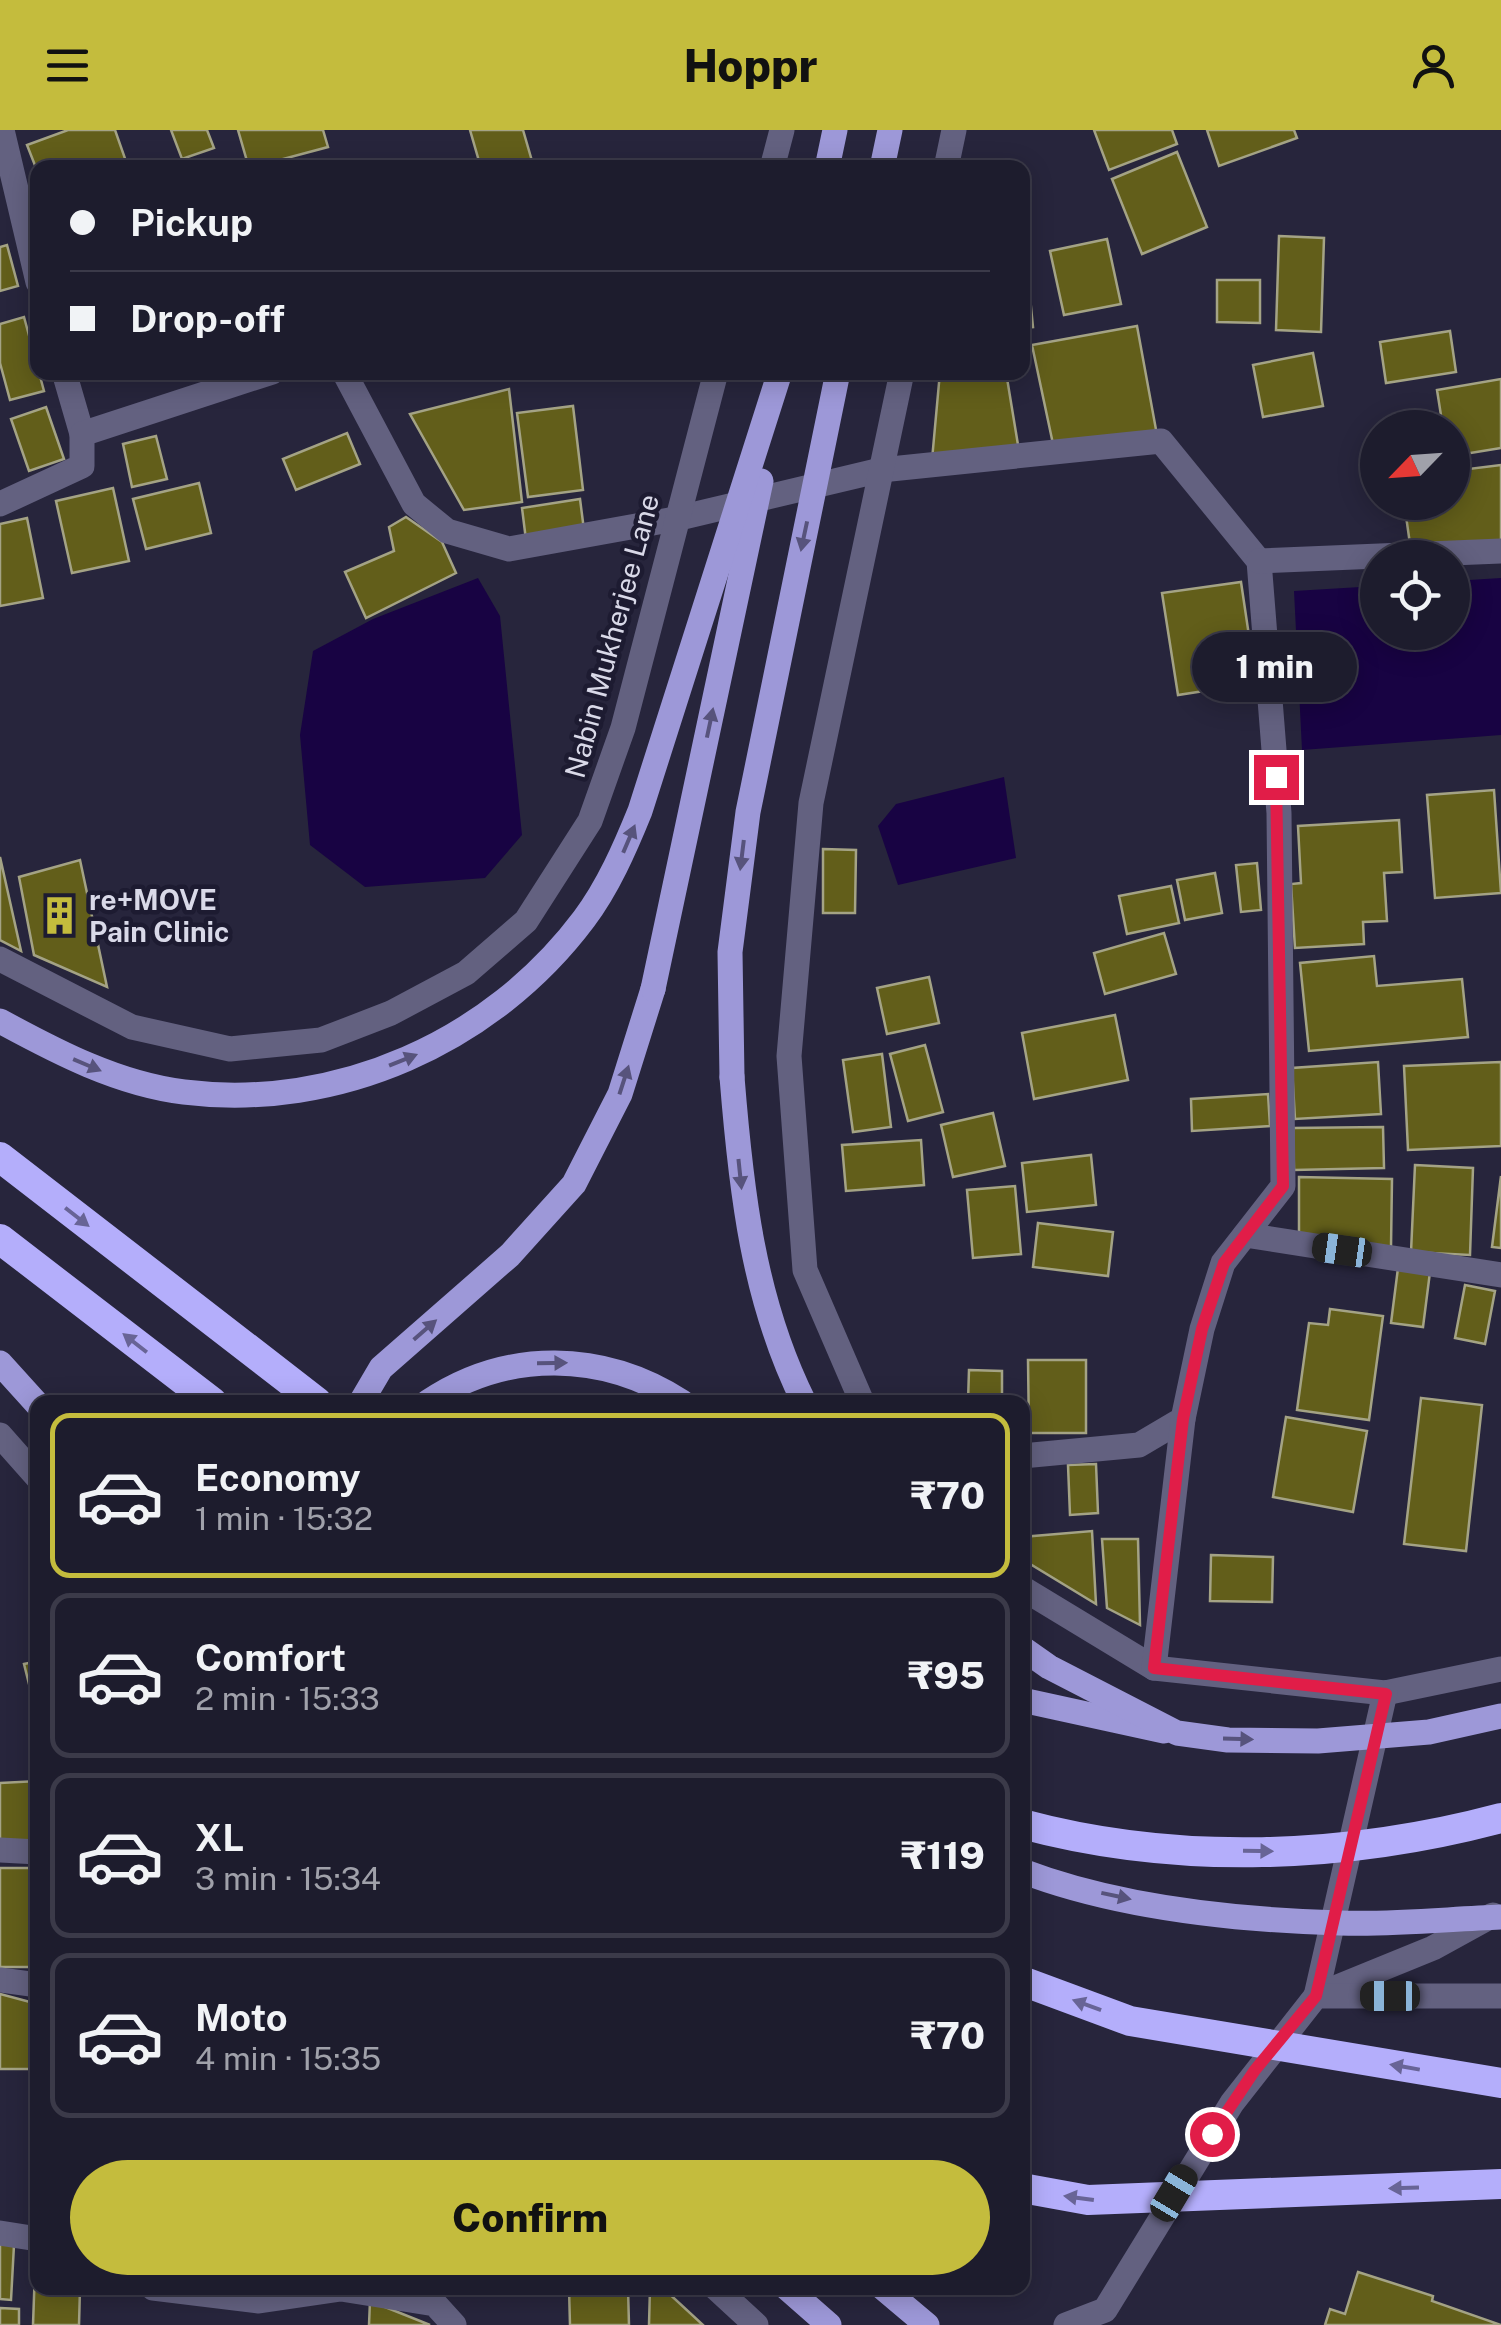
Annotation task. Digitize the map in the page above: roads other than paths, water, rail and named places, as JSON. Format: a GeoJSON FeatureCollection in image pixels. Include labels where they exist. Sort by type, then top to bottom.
{"type":"FeatureCollection","features":[{"type":"Feature","properties":{"kind":"highway"},"geometry":{"type":"LineString","coordinates":[[0,1158],[308,1395]]}},
{"type":"Feature","properties":{"kind":"highway"},"geometry":{"type":"LineString","coordinates":[[0,1239],[203,1395]]}},
{"type":"Feature","properties":{"kind":"highway"},"geometry":{"type":"LineString","coordinates":[[1030,1826],[1088,1838],[1268,1852],[1366,1846],[1501,1818]]}},
{"type":"Feature","properties":{"kind":"highway"},"geometry":{"type":"LineString","coordinates":[[1030,1984],[1130,2021],[1501,2083]]}},
{"type":"Feature","properties":{"kind":"highway"},"geometry":{"type":"LineString","coordinates":[[1030,2189],[1088,2200],[1501,2184]]}},
{"type":"Feature","properties":{"kind":"main road"},"geometry":{"type":"LineString","coordinates":[[828,160],[834,130]]}},
{"type":"Feature","properties":{"kind":"main road"},"geometry":{"type":"LineString","coordinates":[[884,160],[890,130]]}},
{"type":"Feature","properties":{"kind":"main road"},"geometry":{"type":"LineString","coordinates":[[0,1021],[111,1075],[182,1092],[265,1096],[344,1082],[403,1061],[452,1038],[508,1001],[547,964],[586,917],[622,855],[646,793],[779,380]]}},
{"type":"Feature","properties":{"kind":"main road"},"geometry":{"type":"LineString","coordinates":[[365,1395],[382,1368],[510,1255],[574,1184],[620,1094],[654,990],[780,380]]}},
{"type":"Feature","properties":{"kind":"main road"},"geometry":{"type":"LineString","coordinates":[[800,1395],[784,1362],[757,1278],[740,1178],[732,1077],[730,952],[748,812],[836,380]]}},
{"type":"Feature","properties":{"kind":"main road"},"geometry":{"type":"LineString","coordinates":[[441,1395],[480,1374],[552,1361],[589,1364],[624,1373],[671,1395]]}},
{"type":"Feature","properties":{"kind":"main road"},"geometry":{"type":"LineString","coordinates":[[0,1363],[30,1396]]}},
{"type":"Feature","properties":{"kind":"main road"},"geometry":{"type":"LineString","coordinates":[[1030,1654],[1176,1733]]}},
{"type":"Feature","properties":{"kind":"main road"},"geometry":{"type":"LineString","coordinates":[[1030,1702],[1228,1740],[1318,1741],[1428,1732],[1501,1716]]}},
{"type":"Feature","properties":{"kind":"main road"},"geometry":{"type":"LineString","coordinates":[[1030,1874],[1192,1912],[1341,1923],[1501,1914]]}},
{"type":"Feature","properties":{"kind":"main road"},"geometry":{"type":"LineString","coordinates":[[795,2295],[828,2325]]}},
{"type":"Feature","properties":{"kind":"main road"},"geometry":{"type":"LineString","coordinates":[[891,2295],[927,2325]]}},
{"type":"Feature","properties":{"kind":"street"},"geometry":{"type":"LineString","coordinates":[[2,130],[30,248]]}},
{"type":"Feature","properties":{"kind":"street"},"geometry":{"type":"LineString","coordinates":[[774,160],[782,130]]}},
{"type":"Feature","properties":{"kind":"street"},"geometry":{"type":"LineString","coordinates":[[948,160],[954,130]]}},
{"type":"Feature","properties":{"kind":"street"},"geometry":{"type":"LineString","coordinates":[[0,504],[82,466],[82,434],[66,380]]}},
{"type":"Feature","properties":{"kind":"street"},"geometry":{"type":"LineString","coordinates":[[82,434],[247,380]]}},
{"type":"Feature","properties":{"kind":"street"},"geometry":{"type":"LineString","coordinates":[[348,380],[414,504],[447,531],[510,549],[676,518],[881,470],[1160,442],[1260,560],[1278,813],[1283,1186],[1224,1263],[1202,1329],[1183,1419],[1154,1668]]}},
{"type":"Feature","properties":{"kind":"street","name":"Nabin Mukherjee Lane"},"geometry":{"type":"LineString","coordinates":[[0,958],[132,1026],[230,1049],[321,1040],[390,1013],[466,973],[526,921],[590,821],[624,728],[714,380]]}},
{"type":"Feature","properties":{"kind":"street"},"geometry":{"type":"LineString","coordinates":[[859,1395],[804,1270],[789,1056],[811,802],[900,380]]}},
{"type":"Feature","properties":{"kind":"street"},"geometry":{"type":"LineString","coordinates":[[1260,560],[1501,551]]}},
{"type":"Feature","properties":{"kind":"street"},"geometry":{"type":"LineString","coordinates":[[1245,1236],[1501,1275]]}},
{"type":"Feature","properties":{"kind":"street"},"geometry":{"type":"LineString","coordinates":[[1030,1455],[1139,1445],[1183,1419]]}},
{"type":"Feature","properties":{"kind":"street"},"geometry":{"type":"LineString","coordinates":[[2,1439],[30,1469]]}},
{"type":"Feature","properties":{"kind":"street"},"geometry":{"type":"LineString","coordinates":[[1030,1593],[1154,1668],[1386,1694],[1501,1670]]}},
{"type":"Feature","properties":{"kind":"street"},"geometry":{"type":"LineString","coordinates":[[1066,2325],[1106,2318],[1232,2103],[1316,1996],[1386,1694]]}},
{"type":"Feature","properties":{"kind":"street"},"geometry":{"type":"LineString","coordinates":[[0,1850],[30,1852]]}},
{"type":"Feature","properties":{"kind":"street"},"geometry":{"type":"LineString","coordinates":[[1316,1996],[1433,1948],[1501,1914]]}},
{"type":"Feature","properties":{"kind":"street"},"geometry":{"type":"LineString","coordinates":[[0,1980],[30,1984]]}},
{"type":"Feature","properties":{"kind":"street"},"geometry":{"type":"LineString","coordinates":[[1316,1996],[1501,1996]]}},
{"type":"Feature","properties":{"kind":"street"},"geometry":{"type":"LineString","coordinates":[[0,2233],[30,2238]]}},
{"type":"Feature","properties":{"kind":"street"},"geometry":{"type":"LineString","coordinates":[[210,2295],[259,2301],[300,2295]]}},
{"type":"Feature","properties":{"kind":"street"},"geometry":{"type":"LineString","coordinates":[[379,2295],[435,2304],[454,2325]]}},
{"type":"Feature","properties":{"kind":"street"},"geometry":{"type":"LineString","coordinates":[[724,2295],[756,2325]]}},
{"type":"Feature","properties":{"kind":"place","name":"re+MOVE Pain Clinic"},"geometry":{"type":"Point","coordinates":[59,916]}}]}
